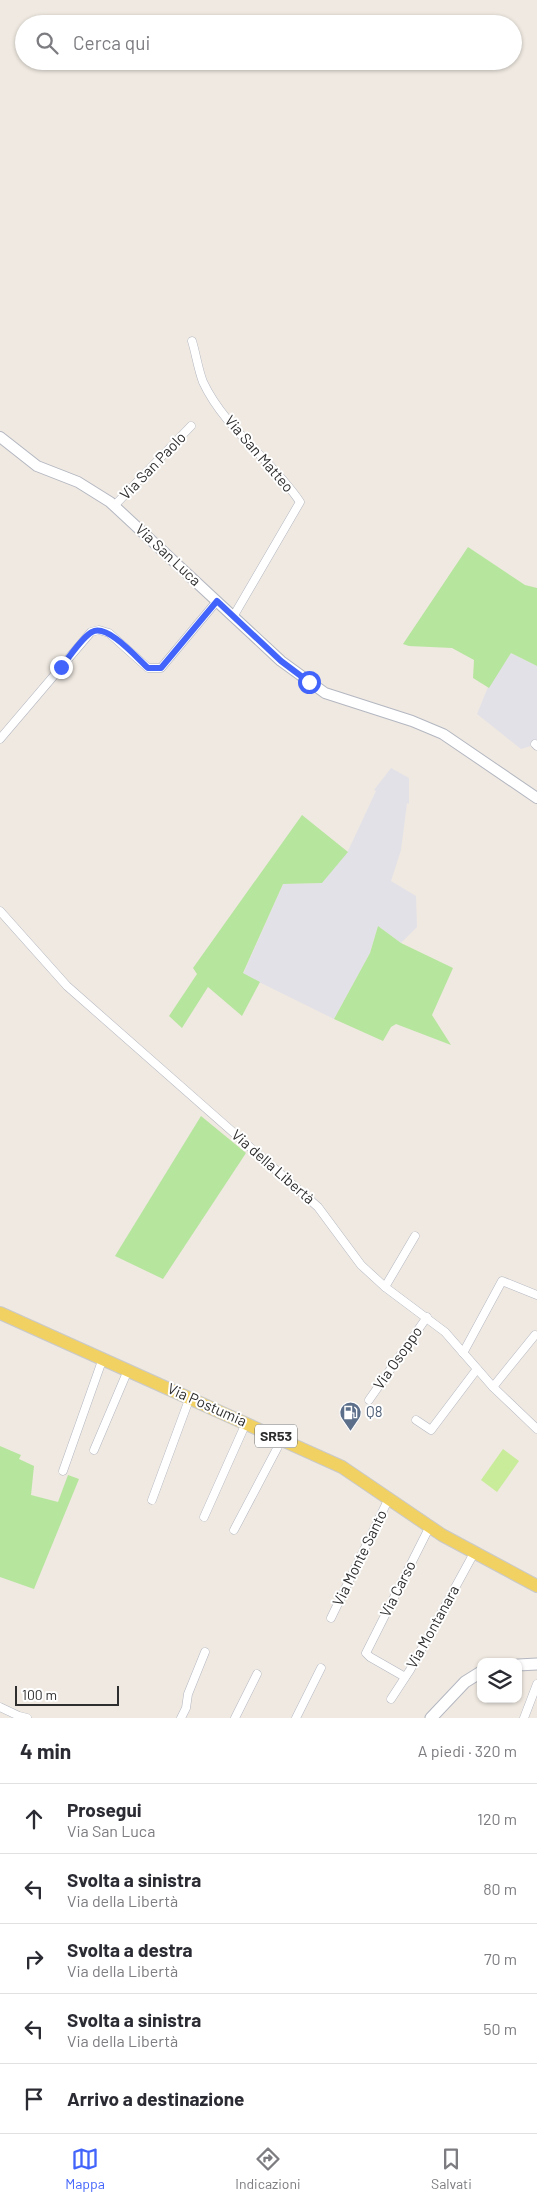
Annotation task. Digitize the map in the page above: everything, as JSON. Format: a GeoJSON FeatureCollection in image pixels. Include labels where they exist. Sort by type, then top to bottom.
{"type":"FeatureCollection","features":[{"type":"Feature","properties":{"kind":"main road","name":"Via Postumia"},"geometry":{"type":"LineString","coordinates":[[0,1313],[342,1467],[474,1553],[537,1586]]}},
{"type":"Feature","properties":{"kind":"main road"},"geometry":{"type":"LineString","coordinates":[[522,1665],[537,1664]]}},
{"type":"Feature","properties":{"kind":"main road"},"geometry":{"type":"LineString","coordinates":[[431,1718],[465,1682],[477,1674]]}},
{"type":"Feature","properties":{"kind":"street","name":"Via San Matteo"},"geometry":{"type":"LineString","coordinates":[[192,340],[203,381],[220,408],[258,455],[300,502],[233,616]]}},
{"type":"Feature","properties":{"kind":"street","name":"Via San Paolo"},"geometry":{"type":"LineString","coordinates":[[114,506],[191,426]]}},
{"type":"Feature","properties":{"kind":"street","name":"Via San Luca"},"geometry":{"type":"LineString","coordinates":[[0,437],[37,466],[78,482],[114,506],[281,661],[325,693],[428,726],[535,794]]}},
{"type":"Feature","properties":{"kind":"street"},"geometry":{"type":"LineString","coordinates":[[0,739],[91,632],[99,630],[109,633],[148,668],[161,668],[217,601]]}},
{"type":"Feature","properties":{"kind":"street","name":"Via della Libertà"},"geometry":{"type":"LineString","coordinates":[[0,911],[68,986],[318,1207],[361,1265],[385,1287],[445,1332],[493,1387],[537,1428]]}},
{"type":"Feature","properties":{"kind":"street"},"geometry":{"type":"LineString","coordinates":[[385,1287],[415,1236]]}},
{"type":"Feature","properties":{"kind":"street"},"geometry":{"type":"LineString","coordinates":[[463,1353],[502,1281],[537,1295]]}},
{"type":"Feature","properties":{"kind":"street","name":"Via Osoppo"},"geometry":{"type":"LineString","coordinates":[[369,1400],[427,1317]]}},
{"type":"Feature","properties":{"kind":"street"},"geometry":{"type":"LineString","coordinates":[[493,1387],[535,1336]]}},
{"type":"Feature","properties":{"kind":"street"},"geometry":{"type":"LineString","coordinates":[[63,1471],[103,1358]]}},
{"type":"Feature","properties":{"kind":"street"},"geometry":{"type":"LineString","coordinates":[[416,1420],[431,1430],[476,1369]]}},
{"type":"Feature","properties":{"kind":"street"},"geometry":{"type":"LineString","coordinates":[[94,1450],[128,1370]]}},
{"type":"Feature","properties":{"kind":"street"},"geometry":{"type":"LineString","coordinates":[[152,1500],[190,1397]]}},
{"type":"Feature","properties":{"kind":"street"},"geometry":{"type":"LineString","coordinates":[[204,1517],[246,1423]]}},
{"type":"Feature","properties":{"kind":"street"},"geometry":{"type":"LineString","coordinates":[[234,1530],[282,1439]]}},
{"type":"Feature","properties":{"kind":"street","name":"Via Monte Santo"},"geometry":{"type":"LineString","coordinates":[[331,1618],[389,1498]]}},
{"type":"Feature","properties":{"kind":"street","name":"Via Carso"},"geometry":{"type":"LineString","coordinates":[[405,1677],[370,1658],[366,1653],[430,1526]]}},
{"type":"Feature","properties":{"kind":"street","name":"Via Montanara"},"geometry":{"type":"LineString","coordinates":[[391,1699],[474,1553]]}},
{"type":"Feature","properties":{"kind":"street"},"geometry":{"type":"LineString","coordinates":[[181,1718],[186,1708],[188,1694],[205,1652]]}},
{"type":"Feature","properties":{"kind":"street"},"geometry":{"type":"LineString","coordinates":[[296,1718],[321,1668]]}},
{"type":"Feature","properties":{"kind":"street"},"geometry":{"type":"LineString","coordinates":[[235,1718],[256,1674]]}},
{"type":"Feature","properties":{"kind":"street"},"geometry":{"type":"LineString","coordinates":[[524,1718],[537,1684]]}},
{"type":"Feature","properties":{"kind":"street"},"geometry":{"type":"LineString","coordinates":[[0,1707],[28,1718]]}},
{"type":"Feature","properties":{"kind":"shaded area"},"geometry":{"type":"Polygon","coordinates":[[[511,653],[537,666],[537,744],[521,749],[477,714],[488,687],[511,653]]]}},
{"type":"Feature","properties":{"kind":"shaded area"},"geometry":{"type":"Polygon","coordinates":[[[391,768],[409,778],[409,804],[407,803],[401,850],[391,881],[416,896],[417,927],[401,943],[378,926],[370,953],[334,1019],[243,974],[283,884],[322,883],[348,851],[376,791],[374,790],[391,768]]]}},
{"type":"Feature","properties":{"kind":"green space"},"geometry":{"type":"Polygon","coordinates":[[[468,547],[525,585],[537,588],[537,666],[511,653],[489,688],[473,678],[474,660],[452,648],[409,646],[403,644],[468,547]]]}},
{"type":"Feature","properties":{"kind":"green space"},"geometry":{"type":"Polygon","coordinates":[[[302,815],[348,852],[322,883],[283,884],[243,973],[260,982],[242,1016],[208,987],[182,1028],[169,1016],[197,974],[193,968],[302,815]]]}},
{"type":"Feature","properties":{"kind":"green space"},"geometry":{"type":"Polygon","coordinates":[[[378,926],[401,943],[453,968],[432,1015],[451,1045],[396,1024],[391,1027],[383,1041],[334,1019],[370,953],[378,926]]]}},
{"type":"Feature","properties":{"kind":"green space"},"geometry":{"type":"Polygon","coordinates":[[[201,1116],[246,1153],[163,1279],[115,1256],[201,1116]]]}},
{"type":"Feature","properties":{"kind":"green space"},"geometry":{"type":"Polygon","coordinates":[[[0,1446],[21,1455],[19,1459],[34,1466],[31,1495],[58,1502],[68,1475],[79,1479],[34,1589],[0,1577],[0,1446]]]}},
{"type":"Feature","properties":{"kind":"green space"},"geometry":{"type":"Polygon","coordinates":[[[503,1449],[519,1461],[497,1492],[481,1480],[503,1449]]]}},
{"type":"Feature","properties":{"kind":"place","name":"Q8"},"geometry":{"type":"Point","coordinates":[350,1431]}},
{"type":"Feature","properties":{"kind":"route"},"geometry":{"type":"LineString","coordinates":[[61,667],[91,632],[99,630],[109,633],[148,668],[161,668],[217,601],[281,661],[309,682]]}}]}
